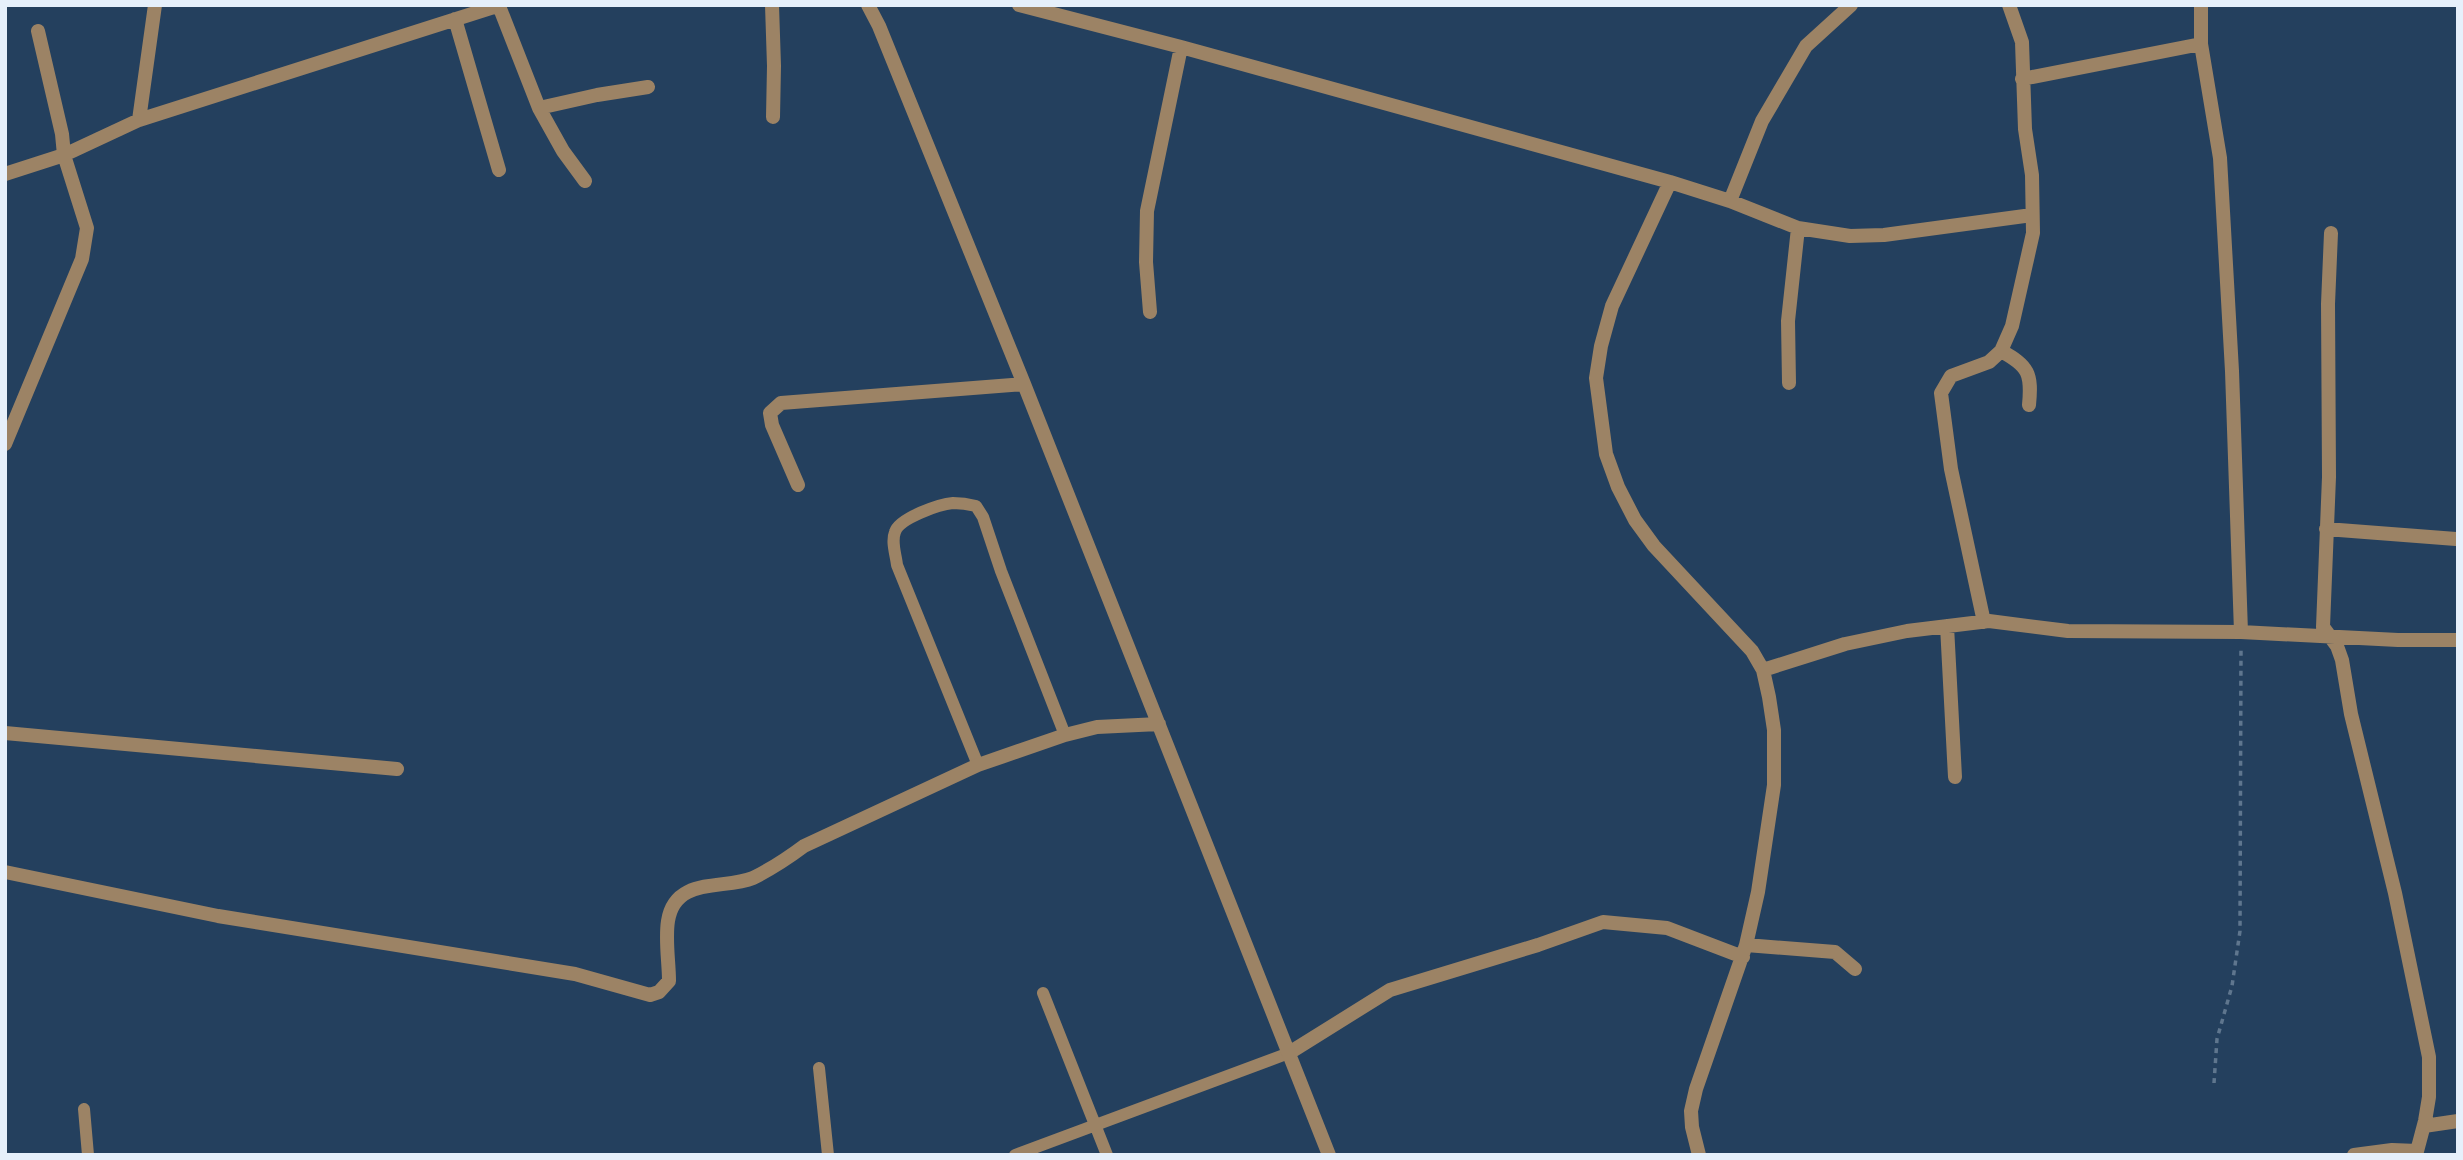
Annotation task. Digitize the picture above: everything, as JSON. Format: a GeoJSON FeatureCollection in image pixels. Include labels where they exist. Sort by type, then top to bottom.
{"type":"FeatureCollection","features":[{"type":"Feature","properties":{"kind":"street"},"geometry":{"type":"LineString","coordinates":[[139,120],[155,5]]}},
{"type":"Feature","properties":{"kind":"street"},"geometry":{"type":"LineString","coordinates":[[772,5],[772,117]]}},
{"type":"Feature","properties":{"kind":"street"},"geometry":{"type":"LineString","coordinates":[[868,5],[879,26],[1024,384],[1329,1155]]}},
{"type":"Feature","properties":{"kind":"street"},"geometry":{"type":"LineString","coordinates":[[1019,5],[1063,11],[1181,47],[1670,183],[1730,201],[1798,228],[1850,236],[2032,215]]}},
{"type":"Feature","properties":{"kind":"street"},"geometry":{"type":"LineString","coordinates":[[1730,201],[1762,121],[1806,47],[1851,5]]}},
{"type":"Feature","properties":{"kind":"street"},"geometry":{"type":"LineString","coordinates":[[1984,622],[1951,469],[1941,393],[1951,376],[1989,362],[2001,351],[2012,326],[2033,233],[2032,175],[2025,129],[2022,42],[2009,5]]}},
{"type":"Feature","properties":{"kind":"street"},"geometry":{"type":"LineString","coordinates":[[2201,5],[2201,44],[2220,158],[2232,371],[2241,632]]}},
{"type":"Feature","properties":{"kind":"street"},"geometry":{"type":"LineString","coordinates":[[5,174],[64,155],[139,120],[500,6],[539,108],[563,151],[586,181]]}},
{"type":"Feature","properties":{"kind":"street"},"geometry":{"type":"LineString","coordinates":[[455,19],[499,170]]}},
{"type":"Feature","properties":{"kind":"street"},"geometry":{"type":"LineString","coordinates":[[5,444],[82,259],[87,228],[64,155],[62,134],[38,31]]}},
{"type":"Feature","properties":{"kind":"street"},"geometry":{"type":"LineString","coordinates":[[2022,79],[2201,44]]}},
{"type":"Feature","properties":{"kind":"street"},"geometry":{"type":"LineString","coordinates":[[1150,312],[1146,262],[1147,211],[1181,47]]}},
{"type":"Feature","properties":{"kind":"street"},"geometry":{"type":"LineString","coordinates":[[539,108],[597,94],[648,87]]}},
{"type":"Feature","properties":{"kind":"street"},"geometry":{"type":"LineString","coordinates":[[1670,183],[1612,306],[1601,346],[1597,378],[1606,454],[1618,488],[1635,520],[1654,546],[1752,651],[1763,670],[1774,730],[1774,785],[1758,892],[1744,951],[1696,1089],[1692,1111],[1692,1127],[1699,1155]]}},
{"type":"Feature","properties":{"kind":"street"},"geometry":{"type":"LineString","coordinates":[[1789,383],[1788,321],[1798,228]]}},
{"type":"Feature","properties":{"kind":"street"},"geometry":{"type":"LineString","coordinates":[[2330,233],[2329,477],[2323,627],[2337,646],[2342,660],[2351,714],[2384,846],[2428,1057],[2428,1097],[2424,1126],[2416,1153],[2392,1150],[2354,1155]]}},
{"type":"Feature","properties":{"kind":"street"},"geometry":{"type":"LineString","coordinates":[[2001,351],[2017,360],[2028,371],[2031,387],[2029,405]]}},
{"type":"Feature","properties":{"kind":"street"},"geometry":{"type":"LineString","coordinates":[[798,485],[772,425],[770,413],[781,403],[1024,384]]}},
{"type":"Feature","properties":{"kind":"street"},"geometry":{"type":"LineString","coordinates":[[2326,529],[2456,539]]}},
{"type":"Feature","properties":{"kind":"street"},"geometry":{"type":"LineString","coordinates":[[1763,670],[1845,644],[1907,631],[1984,622],[2068,631],[2241,632],[2458,640]]}},
{"type":"Feature","properties":{"kind":"street"},"geometry":{"type":"LineString","coordinates":[[1947,626],[1955,777]]}},
{"type":"Feature","properties":{"kind":"street"},"geometry":{"type":"LineString","coordinates":[[5,872],[218,916],[575,974],[650,995],[659,992],[669,981],[668,920],[684,893],[712,884],[750,879],[782,862],[804,846],[978,765],[1065,735],[1097,727],[1159,724]]}},
{"type":"Feature","properties":{"kind":"street"},"geometry":{"type":"LineString","coordinates":[[5,733],[397,769]]}},
{"type":"Feature","properties":{"kind":"street"},"geometry":{"type":"LineString","coordinates":[[1289,1053],[1390,990],[1538,945],[1603,922],[1667,928],[1744,951],[1835,952],[1854,969]]}},
{"type":"Feature","properties":{"kind":"street"},"geometry":{"type":"LineString","coordinates":[[2424,1126],[2458,1121]]}},
{"type":"Feature","properties":{"kind":"lane"},"geometry":{"type":"LineString","coordinates":[[978,765],[897,565],[895,530],[902,522],[917,514],[951,503],[976,506],[983,517],[1065,735]]}},
{"type":"Feature","properties":{"kind":"lane"},"geometry":{"type":"LineString","coordinates":[[1042,993],[1107,1155]]}},
{"type":"Feature","properties":{"kind":"lane"},"geometry":{"type":"LineString","coordinates":[[1015,1155],[1289,1053]]}},
{"type":"Feature","properties":{"kind":"lane"},"geometry":{"type":"LineString","coordinates":[[819,1068],[828,1155]]}},
{"type":"Feature","properties":{"kind":"lane"},"geometry":{"type":"LineString","coordinates":[[84,1109],[88,1155]]}},
{"type":"Feature","properties":{"kind":"path"},"geometry":{"type":"LineString","coordinates":[[2214,1083],[2217,1039],[2232,986],[2241,931],[2241,632]]}}]}
